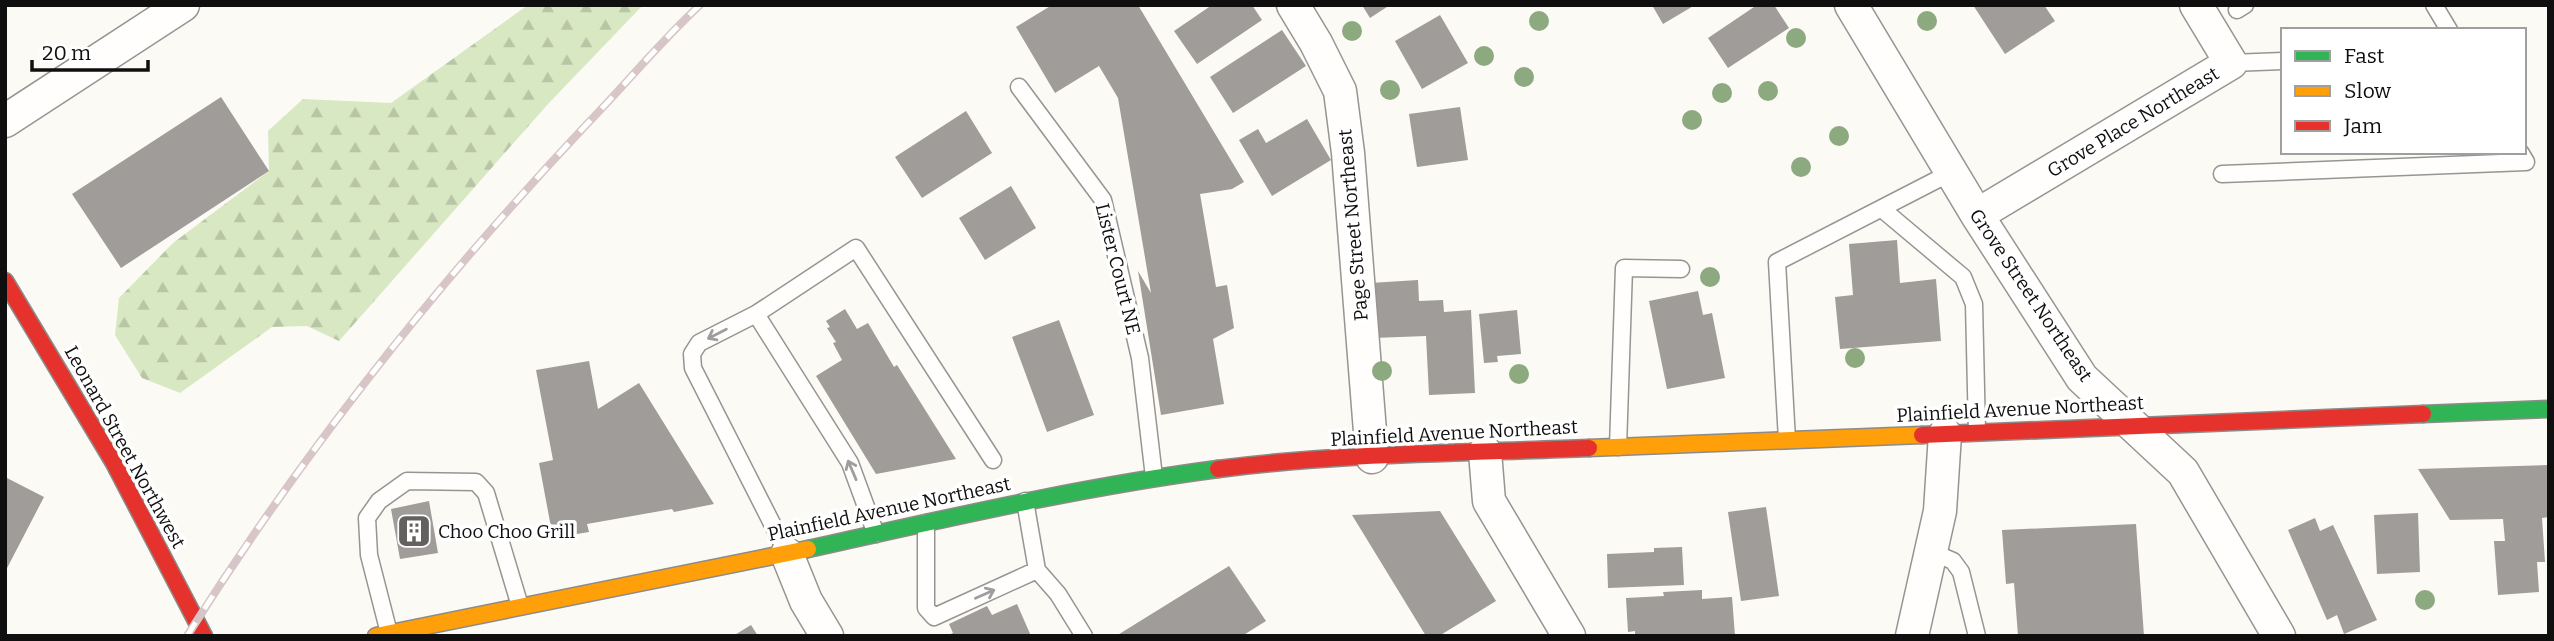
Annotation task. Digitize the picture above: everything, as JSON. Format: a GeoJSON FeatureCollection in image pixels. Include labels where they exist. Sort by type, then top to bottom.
{"type":"FeatureCollection","features":[{"type":"Feature","properties":{"kind":"main road","name":"Leonard Street Northwest"},"geometry":{"type":"LineString","coordinates":[[5,281],[114,463],[204,636]]}},
{"type":"Feature","properties":{"kind":"main road","name":"Plainfield Avenue Northeast"},"geometry":{"type":"LineString","coordinates":[[383,634],[787,554],[1025,502],[1154,477],[1253,464],[1485,452],[2549,409]]}},
{"type":"Feature","properties":{"kind":"street"},"geometry":{"type":"LineString","coordinates":[[5,121],[183,5]]}},
{"type":"Feature","properties":{"kind":"street","name":"Page Street Northeast"},"geometry":{"type":"LineString","coordinates":[[1293,5],[1340,91],[1348,153],[1372,457]]}},
{"type":"Feature","properties":{"kind":"street","name":"Grove Street Northeast"},"geometry":{"type":"LineString","coordinates":[[1851,5],[1977,215],[2082,378],[2183,472],[2279,636]]}},
{"type":"Feature","properties":{"kind":"street","name":"Grove Place Northeast"},"geometry":{"type":"LineString","coordinates":[[1977,215],[2231,63],[2196,5]]}},
{"type":"Feature","properties":{"kind":"street"},"geometry":{"type":"LineString","coordinates":[[1912,636],[1940,511],[1945,434]]}},
{"type":"Feature","properties":{"kind":"street"},"geometry":{"type":"LineString","coordinates":[[1485,452],[1489,501],[1569,636]]}},
{"type":"Feature","properties":{"kind":"street"},"geometry":{"type":"LineString","coordinates":[[787,554],[806,601],[827,636]]}},
{"type":"Feature","properties":{"kind":"lane"},"geometry":{"type":"LineString","coordinates":[[2434,5],[2448,28]]}},
{"type":"Feature","properties":{"kind":"lane"},"geometry":{"type":"LineString","coordinates":[[2231,63],[2281,61]]}},
{"type":"Feature","properties":{"kind":"lane","name":"Lister Court NE"},"geometry":{"type":"LineString","coordinates":[[1019,87],[1103,200],[1140,358],[1154,477]]}},
{"type":"Feature","properties":{"kind":"lane"},"geometry":{"type":"LineString","coordinates":[[2222,174],[2526,162],[2521,154]]}},
{"type":"Feature","properties":{"kind":"lane"},"geometry":{"type":"LineString","coordinates":[[1787,440],[1777,262],[1952,172]]}},
{"type":"Feature","properties":{"kind":"lane"},"geometry":{"type":"LineString","coordinates":[[1882,209],[1963,276],[1974,304],[1977,432]]}},
{"type":"Feature","properties":{"kind":"lane"},"geometry":{"type":"LineString","coordinates":[[787,554],[693,368],[692,354],[699,343],[756,314],[856,248],[993,460]]}},
{"type":"Feature","properties":{"kind":"lane"},"geometry":{"type":"LineString","coordinates":[[1618,447],[1625,268],[1681,269]]}},
{"type":"Feature","properties":{"kind":"lane"},"geometry":{"type":"LineString","coordinates":[[756,314],[850,463],[876,534]]}},
{"type":"Feature","properties":{"kind":"lane"},"geometry":{"type":"LineString","coordinates":[[383,634],[369,555],[367,518],[379,501],[407,481],[475,482],[486,493],[520,607]]}},
{"type":"Feature","properties":{"kind":"lane"},"geometry":{"type":"LineString","coordinates":[[1025,502],[1037,570],[1058,594],[1084,636]]}},
{"type":"Feature","properties":{"kind":"lane"},"geometry":{"type":"LineString","coordinates":[[926,523],[926,608],[934,617],[1037,570]]}},
{"type":"Feature","properties":{"kind":"lane"},"geometry":{"type":"LineString","coordinates":[[1930,551],[1952,561],[1961,572],[1978,636]]}},
{"type":"Feature","properties":{"kind":"green space"},"geometry":{"type":"Polygon","coordinates":[[[528,5],[643,5],[548,104],[339,341],[307,326],[272,327],[180,393],[142,378],[115,335],[119,298],[173,243],[269,171],[268,131],[303,99],[391,103],[528,5]]]}},
{"type":"Feature","properties":{"kind":"building"},"geometry":{"type":"Polygon","coordinates":[[[1052,5],[1138,5],[1244,182],[1232,189],[1200,194],[1216,287],[1227,285],[1234,328],[1213,339],[1224,404],[1161,415],[1138,271],[1151,293],[1118,98],[1099,66],[1055,93],[1016,27],[1052,5]]]}},
{"type":"Feature","properties":{"kind":"building"},"geometry":{"type":"Polygon","coordinates":[[[1212,5],[1252,5],[1262,20],[1197,64],[1174,31],[1212,5]]]}},
{"type":"Feature","properties":{"kind":"building"},"geometry":{"type":"Polygon","coordinates":[[[1362,5],[1390,5],[1370,18],[1362,5]]]}},
{"type":"Feature","properties":{"kind":"building"},"geometry":{"type":"Polygon","coordinates":[[[1652,5],[1695,5],[1663,24],[1652,5]]]}},
{"type":"Feature","properties":{"kind":"building"},"geometry":{"type":"Polygon","coordinates":[[[1757,5],[1774,5],[1789,28],[1728,68],[1708,38],[1757,5]]]}},
{"type":"Feature","properties":{"kind":"building"},"geometry":{"type":"Polygon","coordinates":[[[1973,5],[2044,5],[2055,21],[2005,54],[1973,5]]]}},
{"type":"Feature","properties":{"kind":"building"},"geometry":{"type":"Polygon","coordinates":[[[1440,15],[1468,63],[1422,89],[1395,41],[1440,15]]]}},
{"type":"Feature","properties":{"kind":"building"},"geometry":{"type":"Polygon","coordinates":[[[1282,30],[1306,66],[1233,113],[1210,77],[1282,30]]]}},
{"type":"Feature","properties":{"kind":"building"},"geometry":{"type":"Polygon","coordinates":[[[221,97],[269,171],[121,268],[72,194],[221,97]]]}},
{"type":"Feature","properties":{"kind":"building"},"geometry":{"type":"Polygon","coordinates":[[[1460,107],[1468,160],[1417,167],[1409,114],[1460,107]]]}},
{"type":"Feature","properties":{"kind":"building"},"geometry":{"type":"Polygon","coordinates":[[[966,111],[992,153],[922,198],[895,157],[966,111]]]}},
{"type":"Feature","properties":{"kind":"building"},"geometry":{"type":"Polygon","coordinates":[[[1307,119],[1331,160],[1272,196],[1239,140],[1258,129],[1266,143],[1307,119]]]}},
{"type":"Feature","properties":{"kind":"building"},"geometry":{"type":"Polygon","coordinates":[[[1011,186],[1036,228],[985,260],[959,218],[1011,186]]]}},
{"type":"Feature","properties":{"kind":"building"},"geometry":{"type":"Polygon","coordinates":[[[1897,240],[1900,283],[1936,279],[1941,341],[1840,349],[1835,297],[1853,295],[1849,244],[1897,240]]]}},
{"type":"Feature","properties":{"kind":"building"},"geometry":{"type":"Polygon","coordinates":[[[1418,280],[1419,301],[1443,300],[1444,312],[1471,310],[1475,393],[1429,395],[1426,336],[1373,338],[1370,283],[1418,280]]]}},
{"type":"Feature","properties":{"kind":"building"},"geometry":{"type":"Polygon","coordinates":[[[1698,291],[1703,315],[1712,313],[1725,378],[1667,389],[1649,301],[1698,291]]]}},
{"type":"Feature","properties":{"kind":"building"},"geometry":{"type":"Polygon","coordinates":[[[845,309],[857,329],[868,323],[956,459],[876,474],[816,376],[842,360],[826,321],[845,309]]]}},
{"type":"Feature","properties":{"kind":"building"},"geometry":{"type":"Polygon","coordinates":[[[1517,310],[1521,354],[1497,356],[1498,362],[1484,363],[1479,314],[1517,310]]]}},
{"type":"Feature","properties":{"kind":"building"},"geometry":{"type":"Polygon","coordinates":[[[1059,320],[1094,415],[1047,432],[1012,337],[1059,320]]]}},
{"type":"Feature","properties":{"kind":"building"},"geometry":{"type":"Polygon","coordinates":[[[589,361],[598,409],[639,383],[714,504],[587,524],[589,532],[553,538],[539,463],[553,460],[536,370],[589,361]]]}},
{"type":"Feature","properties":{"kind":"building"},"geometry":{"type":"Polygon","coordinates":[[[2549,465],[2549,517],[2542,518],[2545,562],[2537,562],[2539,592],[2498,595],[2494,541],[2505,541],[2503,519],[2450,520],[2418,469],[2549,465]]]}},
{"type":"Feature","properties":{"kind":"building"},"geometry":{"type":"Polygon","coordinates":[[[5,477],[44,497],[5,572],[5,477]]]}},
{"type":"Feature","properties":{"kind":"building","name":"Choo Choo Grill"},"geometry":{"type":"Polygon","coordinates":[[[429,501],[438,553],[400,559],[391,509],[429,501]]]}},
{"type":"Feature","properties":{"kind":"building"},"geometry":{"type":"Polygon","coordinates":[[[1766,507],[1779,596],[1741,601],[1728,512],[1766,507]]]}},
{"type":"Feature","properties":{"kind":"building"},"geometry":{"type":"Polygon","coordinates":[[[1440,511],[1496,601],[1439,636],[1426,636],[1352,515],[1440,511]]]}},
{"type":"Feature","properties":{"kind":"building"},"geometry":{"type":"Polygon","coordinates":[[[2418,513],[2420,572],[2377,574],[2374,515],[2418,513]]]}},
{"type":"Feature","properties":{"kind":"building"},"geometry":{"type":"Polygon","coordinates":[[[2315,518],[2320,531],[2333,525],[2377,620],[2344,634],[2337,615],[2327,620],[2288,530],[2315,518]]]}},
{"type":"Feature","properties":{"kind":"building"},"geometry":{"type":"Polygon","coordinates":[[[2136,524],[2144,636],[2018,636],[2014,583],[2006,584],[2002,530],[2136,524]]]}},
{"type":"Feature","properties":{"kind":"building"},"geometry":{"type":"Polygon","coordinates":[[[1682,547],[1684,585],[1608,588],[1607,554],[1654,552],[1654,548],[1682,547]]]}},
{"type":"Feature","properties":{"kind":"building"},"geometry":{"type":"Polygon","coordinates":[[[1229,566],[1266,621],[1242,636],[1116,636],[1229,566]]]}},
{"type":"Feature","properties":{"kind":"building"},"geometry":{"type":"Polygon","coordinates":[[[1702,590],[1702,599],[1732,597],[1735,636],[1635,636],[1635,631],[1628,632],[1626,598],[1702,590]]]}},
{"type":"Feature","properties":{"kind":"building"},"geometry":{"type":"Polygon","coordinates":[[[1017,604],[1031,636],[946,636],[953,633],[949,624],[987,606],[992,615],[1017,604]]]}},
{"type":"Feature","properties":{"kind":"building"},"geometry":{"type":"Polygon","coordinates":[[[751,625],[758,636],[733,636],[751,625]]]}},
{"type":"Feature","properties":{"kind":"railway"},"geometry":{"type":"LineString","coordinates":[[187,636],[277,501],[325,435],[426,307],[532,184],[700,5]]}},
{"type":"Feature","properties":{"kind":"traffic: fast"},"geometry":{"type":"LineString","coordinates":[[2423,414],[2549,409]]}},
{"type":"Feature","properties":{"kind":"traffic: fast"},"geometry":{"type":"LineString","coordinates":[[808,549],[1063,494],[1218,469]]}},
{"type":"Feature","properties":{"kind":"traffic: slow"},"geometry":{"type":"LineString","coordinates":[[1589,448],[1922,435]]}},
{"type":"Feature","properties":{"kind":"traffic: slow"},"geometry":{"type":"LineString","coordinates":[[376,636],[808,549]]}},
{"type":"Feature","properties":{"kind":"traffic: jam"},"geometry":{"type":"LineString","coordinates":[[5,281],[114,463],[204,636]]}},
{"type":"Feature","properties":{"kind":"traffic: jam"},"geometry":{"type":"LineString","coordinates":[[1922,435],[2423,414]]}},
{"type":"Feature","properties":{"kind":"traffic: jam"},"geometry":{"type":"LineString","coordinates":[[1218,469],[1357,457],[1589,448]]}},
{"type":"Feature","properties":{"kind":"place","name":"Choo Choo Grill"},"geometry":{"type":"Point","coordinates":[414,531]}}]}
